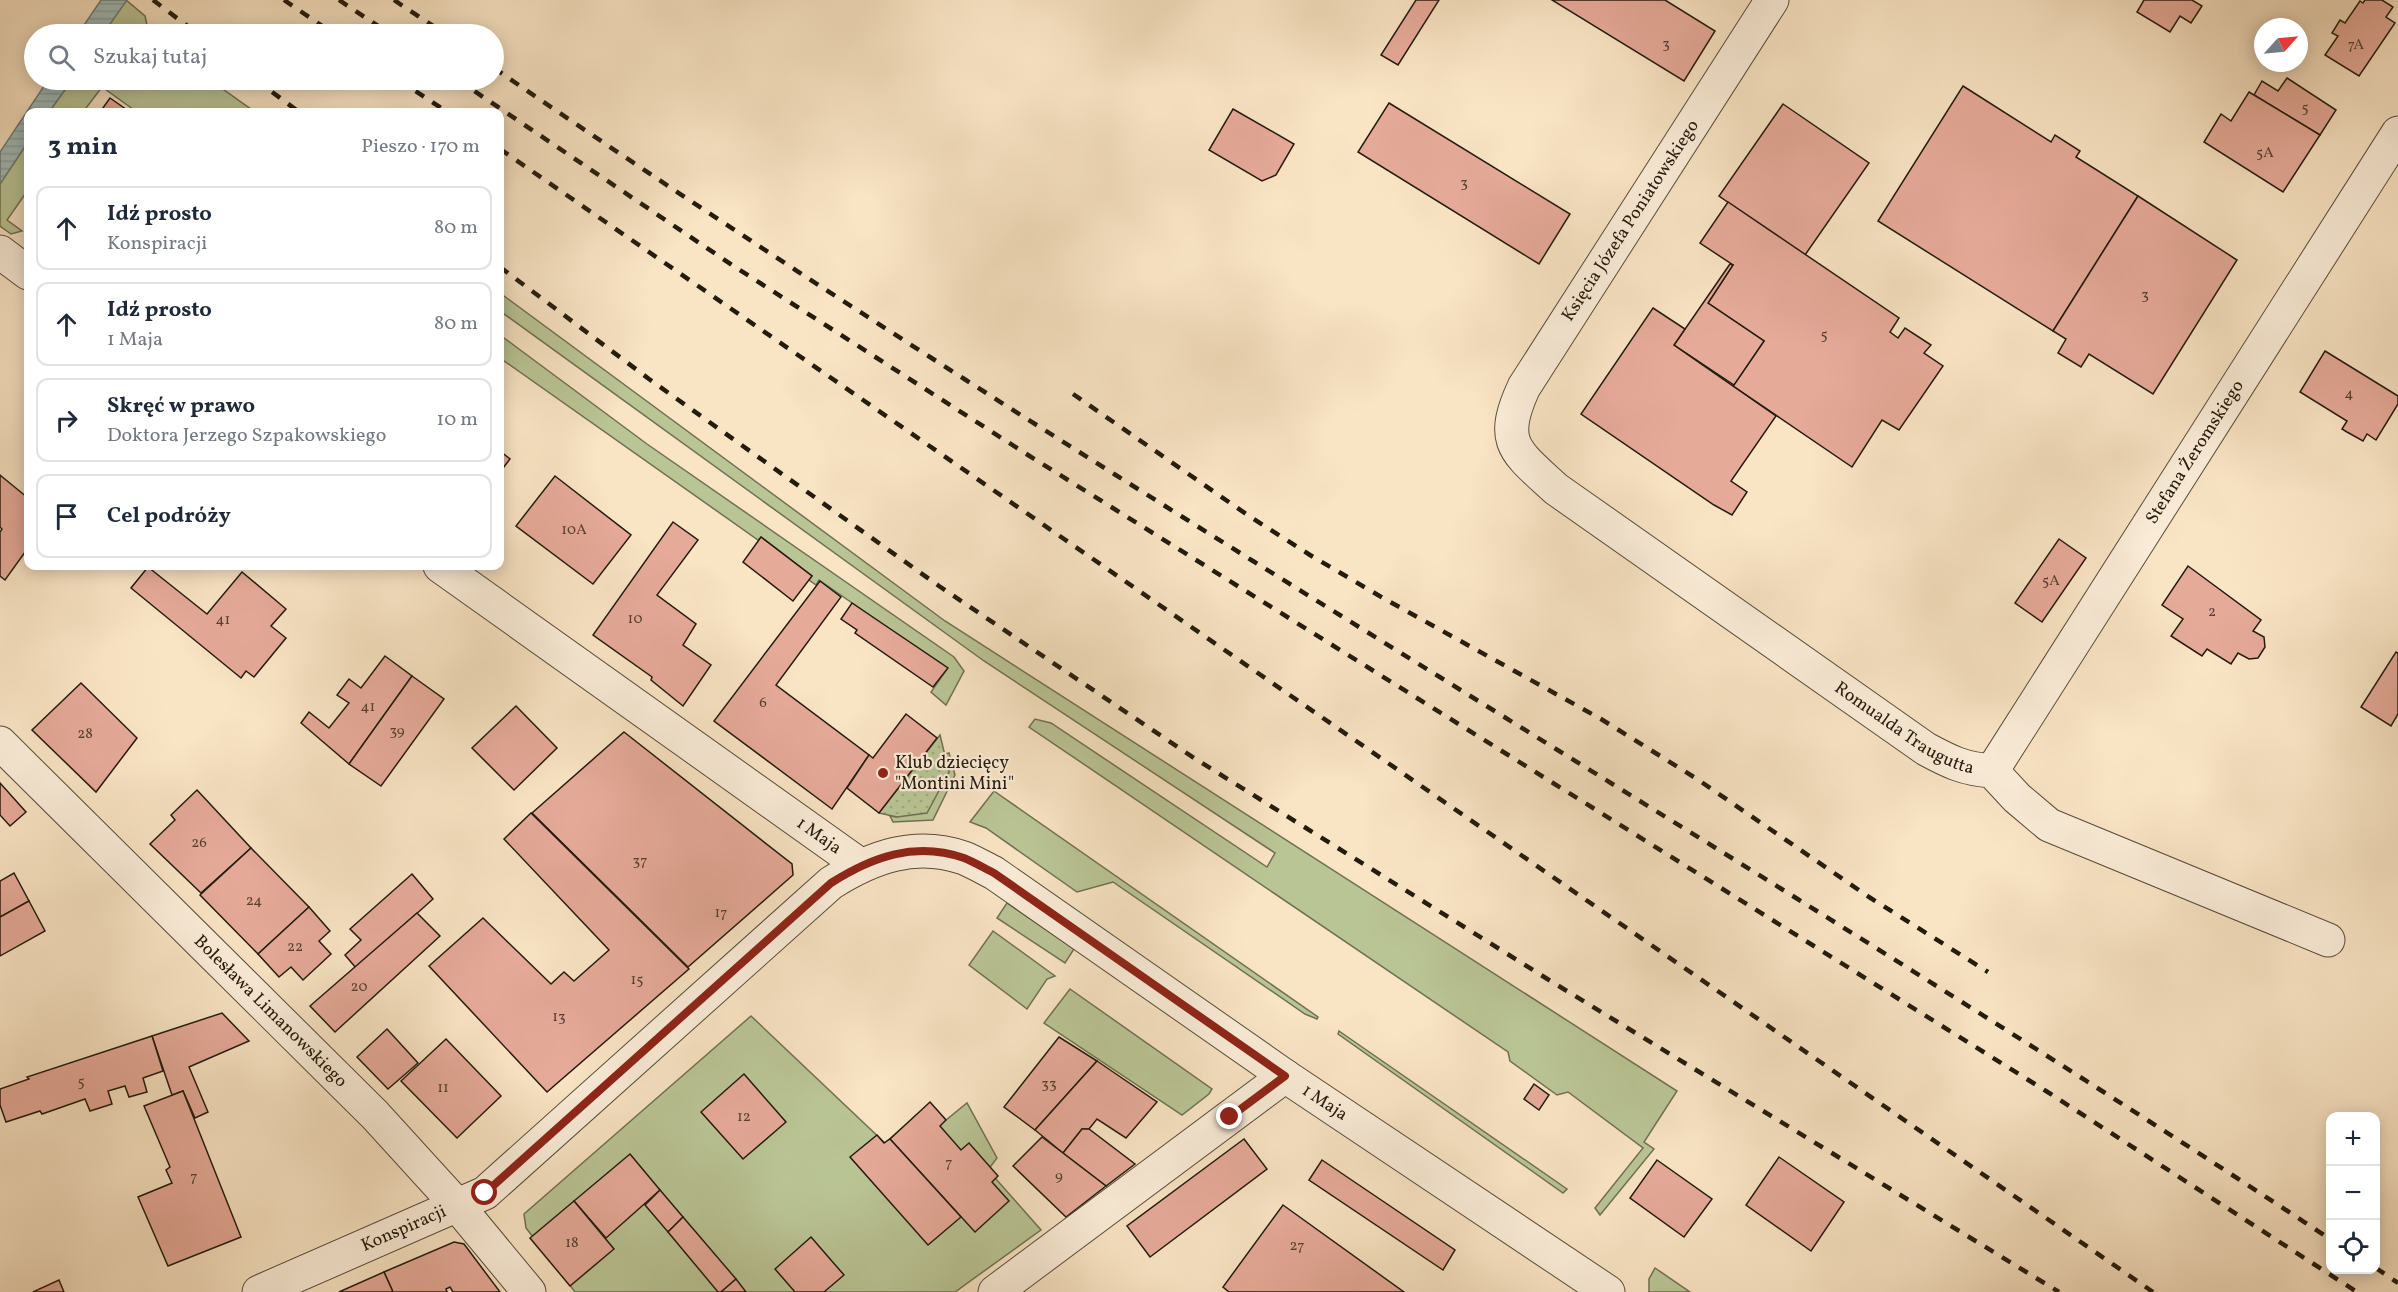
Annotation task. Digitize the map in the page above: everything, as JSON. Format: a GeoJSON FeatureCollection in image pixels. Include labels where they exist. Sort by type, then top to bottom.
{"type":"FeatureCollection","features":[{"type":"Feature","properties":{"kind":"street","name":"Księcia Józefa Poniatowskiego"},"geometry":{"type":"LineString","coordinates":[[1515,449],[1511,431],[1513,410],[1524,387],[1772,0]]}},
{"type":"Feature","properties":{"kind":"street","name":"Stefana Żeromskiego"},"geometry":{"type":"LineString","coordinates":[[1992,771],[2398,133]]}},
{"type":"Feature","properties":{"kind":"street"},"geometry":{"type":"LineString","coordinates":[[0,252],[24,270]]}},
{"type":"Feature","properties":{"kind":"street","name":"Romualda Traugutta"},"geometry":{"type":"LineString","coordinates":[[1515,449],[1556,489],[1926,749],[1970,770],[1992,771],[2017,798],[2049,825],[2328,940]]}},
{"type":"Feature","properties":{"kind":"street","name":"1 Maja"},"geometry":{"type":"LineString","coordinates":[[446,570],[860,865],[896,854],[936,852],[964,858],[994,873],[1285,1076],[1608,1292]]}},
{"type":"Feature","properties":{"kind":"street","name":"Bolesława Limanowskiego"},"geometry":{"type":"LineString","coordinates":[[0,743],[375,1115],[457,1205],[529,1292]]}},
{"type":"Feature","properties":{"kind":"street","name":"Konspiracji"},"geometry":{"type":"LineString","coordinates":[[259,1292],[485,1193],[816,896],[831,883],[860,865]]}},
{"type":"Feature","properties":{"kind":"street"},"geometry":{"type":"LineString","coordinates":[[995,1292],[1285,1076]]}},
{"type":"Feature","properties":{"kind":"green space"},"geometry":{"type":"Polygon","coordinates":[[[126,0],[145,16],[147,24],[110,24],[126,0]]]}},
{"type":"Feature","properties":{"kind":"green space"},"geometry":{"type":"Polygon","coordinates":[[[65,90],[100,90],[86,108],[52,108],[65,90]]]}},
{"type":"Feature","properties":{"kind":"green space"},"geometry":{"type":"Polygon","coordinates":[[[106,90],[224,90],[249,108],[131,108],[106,90]]]}},
{"type":"Feature","properties":{"kind":"green space"},"geometry":{"type":"Polygon","coordinates":[[[24,148],[24,196],[7,220],[22,231],[11,234],[0,226],[0,184],[24,148]]]}},
{"type":"Feature","properties":{"kind":"green space"},"geometry":{"type":"Polygon","coordinates":[[[504,296],[945,621],[1677,1091],[1644,1142],[1654,1149],[1600,1215],[1595,1208],[1643,1148],[1568,1092],[1557,1095],[1510,1061],[1508,1052],[1029,727],[1035,719],[1051,723],[1267,867],[1275,853],[984,661],[504,314],[504,296]]]}},
{"type":"Feature","properties":{"kind":"green space"},"geometry":{"type":"Polygon","coordinates":[[[504,338],[647,444],[954,657],[964,671],[946,705],[931,692],[947,669],[819,580],[816,585],[809,580],[812,576],[761,537],[758,540],[504,361],[504,338]]]}},
{"type":"Feature","properties":{"kind":"green space"},"geometry":{"type":"Polygon","coordinates":[[[940,735],[949,772],[927,813],[897,817],[879,813],[940,735]]]}},
{"type":"Feature","properties":{"kind":"green space"},"geometry":{"type":"Polygon","coordinates":[[[949,753],[955,775],[933,820],[893,822],[890,816],[897,817],[949,772],[945,754],[949,753]]]}},
{"type":"Feature","properties":{"kind":"green space"},"geometry":{"type":"Polygon","coordinates":[[[994,791],[1318,1017],[1317,1019],[1305,1014],[1113,882],[1077,892],[986,828],[970,822],[994,791]]]}},
{"type":"Feature","properties":{"kind":"green space"},"geometry":{"type":"Polygon","coordinates":[[[1007,903],[1074,949],[1065,963],[997,918],[1007,903]]]}},
{"type":"Feature","properties":{"kind":"green space"},"geometry":{"type":"Polygon","coordinates":[[[993,931],[1055,976],[1047,979],[1027,1009],[969,965],[993,931]]]}},
{"type":"Feature","properties":{"kind":"green space"},"geometry":{"type":"Polygon","coordinates":[[[1070,989],[1212,1089],[1209,1094],[1182,1115],[1044,1023],[1070,989]]]}},
{"type":"Feature","properties":{"kind":"green space"},"geometry":{"type":"Polygon","coordinates":[[[751,1016],[885,1143],[930,1103],[946,1120],[967,1103],[997,1158],[988,1170],[1041,1230],[955,1292],[575,1292],[526,1228],[524,1214],[751,1016]]]}},
{"type":"Feature","properties":{"kind":"green space"},"geometry":{"type":"Polygon","coordinates":[[[1339,1031],[1567,1189],[1563,1193],[1338,1034],[1339,1031]]]}},
{"type":"Feature","properties":{"kind":"green space"},"geometry":{"type":"Polygon","coordinates":[[[1655,1268],[1690,1292],[1649,1292],[1649,1279],[1655,1268]]]}},
{"type":"Feature","properties":{"kind":"water"},"geometry":{"type":"Polygon","coordinates":[[[101,0],[127,0],[110,24],[85,24],[101,0]]]}},
{"type":"Feature","properties":{"kind":"water"},"geometry":{"type":"Polygon","coordinates":[[[41,90],[65,90],[52,108],[29,108],[41,90]]]}},
{"type":"Feature","properties":{"kind":"water"},"geometry":{"type":"Polygon","coordinates":[[[24,116],[24,148],[0,184],[0,152],[24,116]]]}},
{"type":"Feature","properties":{"kind":"building"},"geometry":{"type":"Polygon","coordinates":[[[1416,0],[1439,0],[1398,65],[1381,55],[1416,0]]]}},
{"type":"Feature","properties":{"kind":"building"},"geometry":{"type":"Polygon","coordinates":[[[1552,0],[1665,0],[1715,31],[1684,81],[1552,0]]]}},
{"type":"Feature","properties":{"kind":"building"},"geometry":{"type":"Polygon","coordinates":[[[2144,0],[2192,0],[2202,6],[2191,23],[2180,16],[2170,32],[2137,12],[2144,0]]]}},
{"type":"Feature","properties":{"kind":"building"},"geometry":{"type":"Polygon","coordinates":[[[2365,0],[2382,0],[2393,7],[2386,17],[2395,23],[2359,76],[2325,55],[2338,36],[2332,33],[2340,20],[2345,23],[2360,1],[2363,3],[2365,0]]]}},
{"type":"Feature","properties":{"kind":"building"},"geometry":{"type":"Polygon","coordinates":[[[2287,78],[2336,110],[2320,135],[2254,95],[2262,81],[2278,91],[2287,78]]]}},
{"type":"Feature","properties":{"kind":"building"},"geometry":{"type":"Polygon","coordinates":[[[1963,86],[2051,142],[2055,135],[2080,151],[2076,157],[2138,196],[2053,331],[1878,221],[1963,86]]]}},
{"type":"Feature","properties":{"kind":"building"},"geometry":{"type":"Polygon","coordinates":[[[2249,92],[2320,135],[2283,192],[2204,142],[2221,114],[2231,121],[2249,92]]]}},
{"type":"Feature","properties":{"kind":"building"},"geometry":{"type":"Polygon","coordinates":[[[110,98],[124,108],[103,108],[110,98]]]}},
{"type":"Feature","properties":{"kind":"building"},"geometry":{"type":"Polygon","coordinates":[[[1389,103],[1570,214],[1539,264],[1358,152],[1389,103]]]}},
{"type":"Feature","properties":{"kind":"building"},"geometry":{"type":"Polygon","coordinates":[[[1783,104],[1869,163],[1805,255],[1719,196],[1783,104]]]}},
{"type":"Feature","properties":{"kind":"building"},"geometry":{"type":"Polygon","coordinates":[[[1233,109],[1294,144],[1276,175],[1262,181],[1209,150],[1233,109]]]}},
{"type":"Feature","properties":{"kind":"building"},"geometry":{"type":"Polygon","coordinates":[[[2138,196],[2237,260],[2153,394],[2089,354],[2081,367],[2058,353],[2066,339],[2053,331],[2138,196]]]}},
{"type":"Feature","properties":{"kind":"building"},"geometry":{"type":"Polygon","coordinates":[[[1728,202],[1899,318],[1890,332],[1898,338],[1905,328],[1931,345],[1924,353],[1943,366],[1899,430],[1882,420],[1852,467],[1733,386],[1764,341],[1708,303],[1733,265],[1700,243],[1728,202]]]}},
{"type":"Feature","properties":{"kind":"building"},"geometry":{"type":"Polygon","coordinates":[[[1730,264],[1733,265],[1708,303],[1764,341],[1734,385],[1674,345],[1730,264]]]}},
{"type":"Feature","properties":{"kind":"building"},"geometry":{"type":"Polygon","coordinates":[[[1653,308],[1685,329],[1674,345],[1776,416],[1731,481],[1747,492],[1732,515],[1581,414],[1653,308]]]}},
{"type":"Feature","properties":{"kind":"building"},"geometry":{"type":"Polygon","coordinates":[[[2325,351],[2398,396],[2398,404],[2376,440],[2367,434],[2363,441],[2342,429],[2347,421],[2300,392],[2325,351]]]}},
{"type":"Feature","properties":{"kind":"building"},"geometry":{"type":"Polygon","coordinates":[[[504,454],[510,459],[504,467],[504,454]]]}},
{"type":"Feature","properties":{"kind":"building"},"geometry":{"type":"Polygon","coordinates":[[[0,475],[24,495],[24,554],[5,580],[0,576],[0,532],[2,529],[0,527],[0,475]]]}},
{"type":"Feature","properties":{"kind":"building"},"geometry":{"type":"Polygon","coordinates":[[[555,476],[631,535],[593,584],[516,526],[555,476]]]}},
{"type":"Feature","properties":{"kind":"building"},"geometry":{"type":"Polygon","coordinates":[[[673,522],[698,540],[657,595],[696,624],[683,645],[711,665],[683,706],[651,680],[652,677],[593,635],[673,522]]]}},
{"type":"Feature","properties":{"kind":"building"},"geometry":{"type":"Polygon","coordinates":[[[761,537],[812,576],[793,601],[743,562],[761,537]]]}},
{"type":"Feature","properties":{"kind":"building"},"geometry":{"type":"Polygon","coordinates":[[[2059,539],[2086,558],[2042,622],[2015,603],[2059,539]]]}},
{"type":"Feature","properties":{"kind":"building"},"geometry":{"type":"Polygon","coordinates":[[[2188,566],[2261,620],[2253,631],[2264,637],[2265,647],[2258,658],[2249,659],[2238,653],[2231,664],[2207,649],[2202,656],[2171,636],[2183,619],[2162,605],[2188,566]]]}},
{"type":"Feature","properties":{"kind":"building"},"geometry":{"type":"Polygon","coordinates":[[[146,570],[152,570],[207,614],[242,572],[286,609],[271,626],[286,638],[254,677],[246,671],[241,678],[131,588],[146,570]]]}},
{"type":"Feature","properties":{"kind":"building"},"geometry":{"type":"Polygon","coordinates":[[[820,581],[841,597],[776,685],[869,755],[832,809],[714,721],[820,581]]]}},
{"type":"Feature","properties":{"kind":"building"},"geometry":{"type":"Polygon","coordinates":[[[852,603],[948,668],[933,687],[855,633],[857,630],[841,619],[852,603]]]}},
{"type":"Feature","properties":{"kind":"building"},"geometry":{"type":"Polygon","coordinates":[[[2396,652],[2398,653],[2398,714],[2391,726],[2361,707],[2396,652]]]}},
{"type":"Feature","properties":{"kind":"building"},"geometry":{"type":"Polygon","coordinates":[[[385,656],[412,676],[349,764],[301,723],[309,712],[329,728],[349,703],[337,695],[349,679],[361,688],[385,656]]]}},
{"type":"Feature","properties":{"kind":"building"},"geometry":{"type":"Polygon","coordinates":[[[412,676],[444,699],[381,786],[349,764],[412,676]]]}},
{"type":"Feature","properties":{"kind":"building"},"geometry":{"type":"Polygon","coordinates":[[[81,683],[137,738],[96,792],[32,730],[81,683]]]}},
{"type":"Feature","properties":{"kind":"building"},"geometry":{"type":"Polygon","coordinates":[[[516,706],[557,748],[514,790],[472,748],[516,706]]]}},
{"type":"Feature","properties":{"kind":"building","name":"Klub dziecięcy \"Montini Mini\""},"geometry":{"type":"Polygon","coordinates":[[[906,714],[937,738],[879,813],[847,788],[869,755],[873,758],[906,714]]]}},
{"type":"Feature","properties":{"kind":"building"},"geometry":{"type":"Polygon","coordinates":[[[624,732],[792,864],[793,875],[688,967],[532,813],[624,732]]]}},
{"type":"Feature","properties":{"kind":"building"},"geometry":{"type":"Polygon","coordinates":[[[0,783],[26,812],[10,826],[0,815],[0,783]]]}},
{"type":"Feature","properties":{"kind":"building"},"geometry":{"type":"Polygon","coordinates":[[[197,790],[251,848],[201,893],[150,844],[175,820],[171,815],[197,790]]]}},
{"type":"Feature","properties":{"kind":"building"},"geometry":{"type":"Polygon","coordinates":[[[531,813],[689,969],[547,1092],[429,966],[483,918],[551,984],[564,972],[574,981],[609,950],[504,839],[531,813]]]}},
{"type":"Feature","properties":{"kind":"building"},"geometry":{"type":"Polygon","coordinates":[[[251,848],[309,907],[258,954],[200,895],[251,848]]]}},
{"type":"Feature","properties":{"kind":"building"},"geometry":{"type":"Polygon","coordinates":[[[14,873],[29,901],[0,917],[0,881],[14,873]]]}},
{"type":"Feature","properties":{"kind":"building"},"geometry":{"type":"Polygon","coordinates":[[[412,874],[433,899],[356,968],[345,955],[361,940],[350,929],[412,874]]]}},
{"type":"Feature","properties":{"kind":"building"},"geometry":{"type":"Polygon","coordinates":[[[29,901],[45,931],[0,956],[0,917],[29,901]]]}},
{"type":"Feature","properties":{"kind":"building"},"geometry":{"type":"Polygon","coordinates":[[[309,907],[330,931],[319,941],[331,954],[303,980],[291,967],[279,977],[258,954],[309,907]]]}},
{"type":"Feature","properties":{"kind":"building"},"geometry":{"type":"Polygon","coordinates":[[[417,913],[440,936],[335,1032],[310,1006],[417,913]]]}},
{"type":"Feature","properties":{"kind":"building"},"geometry":{"type":"Polygon","coordinates":[[[222,1013],[249,1041],[189,1067],[208,1112],[195,1118],[183,1091],[172,1095],[152,1036],[222,1013]]]}},
{"type":"Feature","properties":{"kind":"building"},"geometry":{"type":"Polygon","coordinates":[[[387,1029],[418,1063],[388,1089],[357,1057],[387,1029]]]}},
{"type":"Feature","properties":{"kind":"building"},"geometry":{"type":"Polygon","coordinates":[[[152,1036],[163,1071],[143,1078],[147,1092],[129,1097],[125,1086],[108,1091],[112,1104],[90,1111],[85,1099],[42,1114],[40,1111],[6,1122],[0,1105],[0,1089],[29,1079],[27,1077],[152,1036]]]}},
{"type":"Feature","properties":{"kind":"building"},"geometry":{"type":"Polygon","coordinates":[[[1059,1037],[1097,1061],[1035,1130],[1004,1107],[1059,1037]]]}},
{"type":"Feature","properties":{"kind":"building"},"geometry":{"type":"Polygon","coordinates":[[[446,1039],[501,1096],[457,1138],[401,1081],[446,1039]]]}},
{"type":"Feature","properties":{"kind":"building"},"geometry":{"type":"Polygon","coordinates":[[[1097,1061],[1157,1102],[1126,1138],[1097,1119],[1089,1129],[1082,1129],[1063,1153],[1035,1130],[1097,1061]]]}},
{"type":"Feature","properties":{"kind":"building"},"geometry":{"type":"Polygon","coordinates":[[[744,1074],[786,1122],[743,1159],[701,1112],[744,1074]]]}},
{"type":"Feature","properties":{"kind":"building"},"geometry":{"type":"Polygon","coordinates":[[[1534,1084],[1549,1095],[1539,1110],[1524,1099],[1534,1084]]]}},
{"type":"Feature","properties":{"kind":"building"},"geometry":{"type":"Polygon","coordinates":[[[183,1091],[241,1237],[168,1266],[138,1197],[172,1183],[166,1170],[170,1167],[144,1106],[183,1091]]]}},
{"type":"Feature","properties":{"kind":"building"},"geometry":{"type":"Polygon","coordinates":[[[930,1102],[946,1120],[940,1126],[961,1150],[969,1143],[998,1176],[992,1182],[1009,1201],[975,1232],[890,1139],[930,1102]]]}},
{"type":"Feature","properties":{"kind":"building"},"geometry":{"type":"Polygon","coordinates":[[[1082,1129],[1089,1129],[1135,1164],[1106,1186],[1063,1153],[1082,1129]]]}},
{"type":"Feature","properties":{"kind":"building"},"geometry":{"type":"Polygon","coordinates":[[[877,1135],[884,1143],[890,1139],[961,1217],[928,1245],[850,1157],[877,1135]]]}},
{"type":"Feature","properties":{"kind":"building"},"geometry":{"type":"Polygon","coordinates":[[[1042,1137],[1106,1186],[1066,1217],[1013,1166],[1042,1137]]]}},
{"type":"Feature","properties":{"kind":"building"},"geometry":{"type":"Polygon","coordinates":[[[1244,1139],[1267,1169],[1150,1257],[1127,1226],[1244,1139]]]}},
{"type":"Feature","properties":{"kind":"building"},"geometry":{"type":"Polygon","coordinates":[[[630,1154],[660,1190],[606,1238],[574,1201],[630,1154]]]}},
{"type":"Feature","properties":{"kind":"building"},"geometry":{"type":"Polygon","coordinates":[[[1779,1157],[1844,1202],[1811,1251],[1746,1205],[1779,1157]]]}},
{"type":"Feature","properties":{"kind":"building"},"geometry":{"type":"Polygon","coordinates":[[[1322,1160],[1455,1250],[1443,1270],[1309,1180],[1322,1160]]]}},
{"type":"Feature","properties":{"kind":"building"},"geometry":{"type":"Polygon","coordinates":[[[1657,1160],[1712,1199],[1684,1237],[1630,1198],[1657,1160]]]}},
{"type":"Feature","properties":{"kind":"building"},"geometry":{"type":"Polygon","coordinates":[[[660,1190],[683,1217],[668,1232],[645,1205],[660,1190]]]}},
{"type":"Feature","properties":{"kind":"building"},"geometry":{"type":"Polygon","coordinates":[[[574,1201],[614,1249],[570,1286],[530,1238],[574,1201]]]}},
{"type":"Feature","properties":{"kind":"building"},"geometry":{"type":"Polygon","coordinates":[[[1283,1205],[1404,1292],[1229,1292],[1223,1287],[1283,1205]]]}},
{"type":"Feature","properties":{"kind":"building"},"geometry":{"type":"Polygon","coordinates":[[[683,1217],[736,1279],[721,1292],[718,1292],[668,1232],[683,1217]]]}},
{"type":"Feature","properties":{"kind":"building"},"geometry":{"type":"Polygon","coordinates":[[[811,1237],[844,1275],[824,1292],[795,1292],[775,1269],[811,1237]]]}},
{"type":"Feature","properties":{"kind":"building"},"geometry":{"type":"Polygon","coordinates":[[[454,1242],[464,1244],[500,1292],[453,1292],[450,1287],[446,1289],[447,1292],[393,1292],[384,1272],[454,1242]]]}},
{"type":"Feature","properties":{"kind":"building"},"geometry":{"type":"Polygon","coordinates":[[[384,1272],[393,1292],[339,1292],[384,1272]]]}},
{"type":"Feature","properties":{"kind":"building"},"geometry":{"type":"Polygon","coordinates":[[[736,1279],[746,1292],[721,1292],[736,1279]]]}},
{"type":"Feature","properties":{"kind":"building"},"geometry":{"type":"Polygon","coordinates":[[[59,1280],[64,1292],[33,1292],[59,1280]]]}},
{"type":"Feature","properties":{"kind":"railway"},"geometry":{"type":"LineString","coordinates":[[153,0],[185,24]]}},
{"type":"Feature","properties":{"kind":"railway"},"geometry":{"type":"LineString","coordinates":[[284,0],[319,24]]}},
{"type":"Feature","properties":{"kind":"railway"},"geometry":{"type":"LineString","coordinates":[[339,0],[375,24]]}},
{"type":"Feature","properties":{"kind":"railway"},"geometry":{"type":"LineString","coordinates":[[394,0],[430,24]]}},
{"type":"Feature","properties":{"kind":"railway"},"geometry":{"type":"LineString","coordinates":[[504,75],[948,369],[1872,945],[2326,1236]]}},
{"type":"Feature","properties":{"kind":"railway"},"geometry":{"type":"LineString","coordinates":[[269,90],[294,108]]}},
{"type":"Feature","properties":{"kind":"railway"},"geometry":{"type":"LineString","coordinates":[[414,90],[441,108]]}},
{"type":"Feature","properties":{"kind":"railway"},"geometry":{"type":"LineString","coordinates":[[473,90],[499,108]]}},
{"type":"Feature","properties":{"kind":"railway"},"geometry":{"type":"LineString","coordinates":[[504,111],[732,265],[1028,455],[2046,1091],[2357,1292]]}},
{"type":"Feature","properties":{"kind":"railway"},"geometry":{"type":"LineString","coordinates":[[504,152],[2153,1292]]}},
{"type":"Feature","properties":{"kind":"railway"},"geometry":{"type":"LineString","coordinates":[[504,270],[649,379],[939,586],[1194,758],[1549,980],[2059,1292]]}},
{"type":"Feature","properties":{"kind":"railway"},"geometry":{"type":"LineString","coordinates":[[1073,394],[1249,516],[1310,555],[1601,719],[1697,779],[1869,897],[1988,972]]}},
{"type":"Feature","properties":{"kind":"railway"},"geometry":{"type":"LineString","coordinates":[[2380,1271],[2398,1283]]}},
{"type":"Feature","properties":{"kind":"place","name":"Klub dziecięcy \"Montini Mini\""},"geometry":{"type":"Point","coordinates":[883,773]}},
{"type":"Feature","properties":{"kind":"route"},"geometry":{"type":"LineString","coordinates":[[485,1193],[831,883],[860,865],[896,854],[936,852],[964,858],[994,873],[1285,1076],[1230,1117]]}}]}
